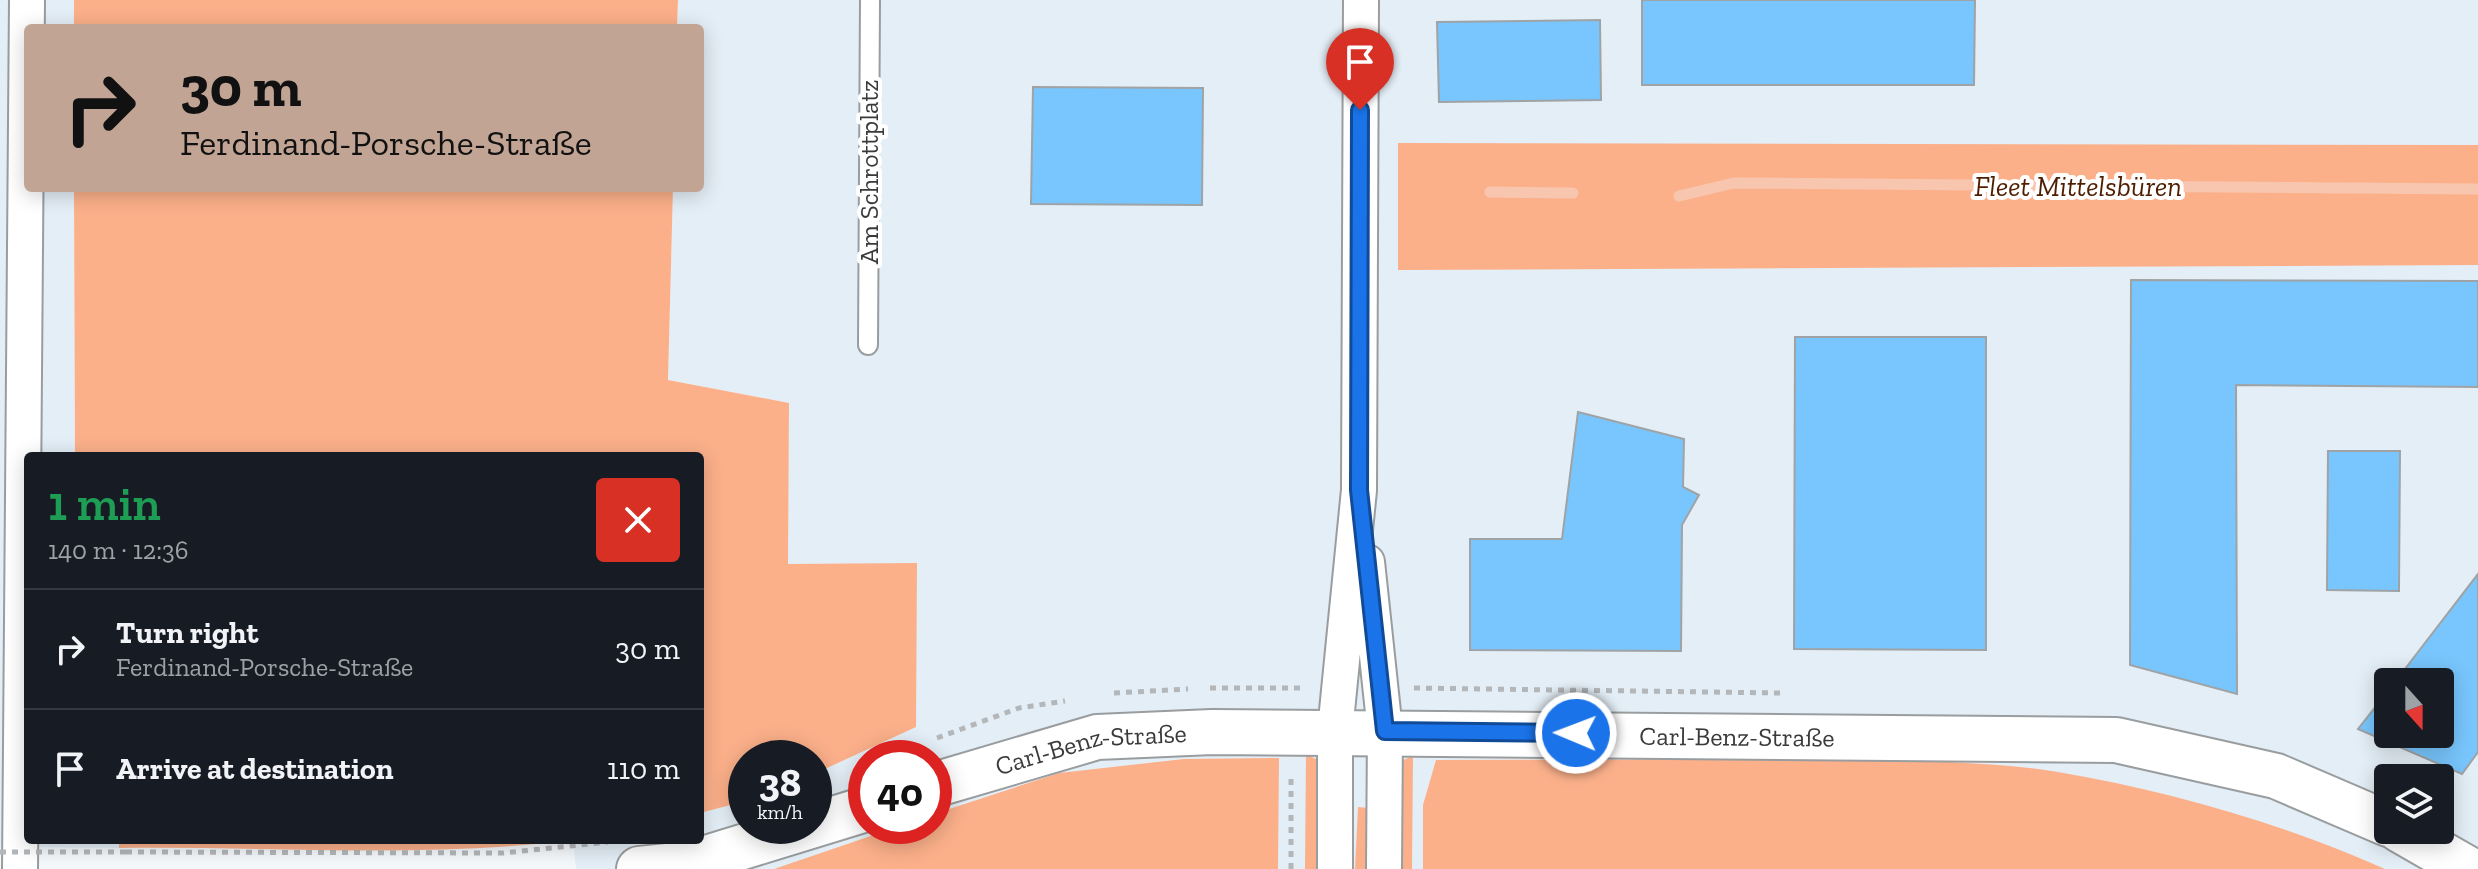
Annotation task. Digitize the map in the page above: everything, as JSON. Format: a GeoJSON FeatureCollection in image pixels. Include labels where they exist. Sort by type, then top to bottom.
{"type":"FeatureCollection","features":[{"type":"Feature","properties":{"kind":"street"},"geometry":{"type":"LineString","coordinates":[[27,0],[27,24]]}},
{"type":"Feature","properties":{"kind":"street"},"geometry":{"type":"LineString","coordinates":[[1335,869],[1335,731],[1359,490],[1361,0]]}},
{"type":"Feature","properties":{"kind":"street"},"geometry":{"type":"LineString","coordinates":[[20,869],[25,192]]}},
{"type":"Feature","properties":{"kind":"street"},"geometry":{"type":"LineString","coordinates":[[1359,490],[1385,731],[1384,869]]}},
{"type":"Feature","properties":{"kind":"street","name":"Carl-Benz-Straße"},"geometry":{"type":"LineString","coordinates":[[952,779],[1097,737],[1385,731],[2116,740],[2276,776],[2374,818]]}},
{"type":"Feature","properties":{"kind":"street"},"geometry":{"type":"LineString","coordinates":[[626,855],[687,864],[848,815]]}},
{"type":"Feature","properties":{"kind":"street"},"geometry":{"type":"LineString","coordinates":[[2424,844],[2468,869]]}},
{"type":"Feature","properties":{"kind":"lane","name":"Am Schrottplatz"},"geometry":{"type":"LineString","coordinates":[[868,345],[870,0]]}},
{"type":"Feature","properties":{"kind":"path"},"geometry":{"type":"LineString","coordinates":[[1291,869],[1292,688]]}},
{"type":"Feature","properties":{"kind":"path"},"geometry":{"type":"LineString","coordinates":[[0,852],[626,855]]}},
{"type":"Feature","properties":{"kind":"shaded area"},"geometry":{"type":"Polygon","coordinates":[[[0,0],[74,0],[74,24],[24,24],[24,192],[74,192],[75,452],[24,452],[24,844],[119,844],[119,848],[0,847],[0,0]]]}},
{"type":"Feature","properties":{"kind":"shaded area"},"geometry":{"type":"Polygon","coordinates":[[[74,0],[678,0],[677,24],[74,24],[74,0]]]}},
{"type":"Feature","properties":{"kind":"shaded area"},"geometry":{"type":"Polygon","coordinates":[[[678,0],[2478,0],[2478,869],[576,869],[573,844],[704,844],[704,812],[728,806],[728,844],[832,844],[832,766],[848,758],[848,844],[952,844],[952,740],[888,740],[916,727],[787,564],[789,403],[668,380],[673,192],[704,192],[704,24],[677,24],[678,0]]]}},
{"type":"Feature","properties":{"kind":"shaded area"},"geometry":{"type":"Polygon","coordinates":[[[1398,143],[2478,145],[2478,265],[1398,270],[1398,143]]]}},
{"type":"Feature","properties":{"kind":"shaded area"},"geometry":{"type":"Polygon","coordinates":[[[74,192],[673,192],[668,380],[789,403],[788,564],[917,563],[916,727],[888,740],[848,740],[848,758],[832,766],[832,740],[728,740],[728,806],[704,812],[704,452],[75,452],[74,192]]]}},
{"type":"Feature","properties":{"kind":"shaded area"},"geometry":{"type":"Polygon","coordinates":[[[1306,754],[1316,759],[1319,766],[1318,869],[1305,869],[1306,754]]]}},
{"type":"Feature","properties":{"kind":"shaded area"},"geometry":{"type":"Polygon","coordinates":[[[1413,756],[1412,869],[1399,869],[1401,761],[1413,756]]]}},
{"type":"Feature","properties":{"kind":"shaded area"},"geometry":{"type":"Polygon","coordinates":[[[1279,758],[1278,869],[774,869],[848,844],[952,844],[952,808],[1059,773],[1184,759],[1279,758]]]}},
{"type":"Feature","properties":{"kind":"shaded area"},"geometry":{"type":"Polygon","coordinates":[[[1899,759],[2038,769],[2141,789],[2266,823],[2385,869],[1423,869],[1423,805],[1436,760],[1899,759]]]}},
{"type":"Feature","properties":{"kind":"shaded area"},"geometry":{"type":"Polygon","coordinates":[[[1358,807],[1369,808],[1369,869],[1355,869],[1358,807]]]}},
{"type":"Feature","properties":{"kind":"shaded area"},"geometry":{"type":"Polygon","coordinates":[[[119,844],[536,844],[403,850],[119,848],[119,844]]]}},
{"type":"Feature","properties":{"kind":"building"},"geometry":{"type":"Polygon","coordinates":[[[1642,0],[1975,0],[1974,85],[1642,85],[1642,0]]]}},
{"type":"Feature","properties":{"kind":"building"},"geometry":{"type":"Polygon","coordinates":[[[1600,20],[1601,100],[1439,102],[1437,22],[1600,20]]]}},
{"type":"Feature","properties":{"kind":"building"},"geometry":{"type":"Polygon","coordinates":[[[1033,87],[1203,88],[1202,205],[1031,204],[1033,87]]]}},
{"type":"Feature","properties":{"kind":"building"},"geometry":{"type":"Polygon","coordinates":[[[2131,280],[2478,281],[2478,387],[2236,385],[2237,694],[2130,665],[2131,280]]]}},
{"type":"Feature","properties":{"kind":"building"},"geometry":{"type":"Polygon","coordinates":[[[1795,337],[1986,337],[1986,650],[1794,649],[1795,337]]]}},
{"type":"Feature","properties":{"kind":"building"},"geometry":{"type":"Polygon","coordinates":[[[1578,412],[1684,439],[1683,487],[1699,495],[1682,525],[1681,651],[1470,650],[1470,539],[1562,539],[1578,412]]]}},
{"type":"Feature","properties":{"kind":"building"},"geometry":{"type":"Polygon","coordinates":[[[2328,451],[2400,451],[2399,591],[2327,590],[2328,451]]]}},
{"type":"Feature","properties":{"kind":"building"},"geometry":{"type":"Polygon","coordinates":[[[2478,574],[2478,752],[2462,774],[2454,771],[2454,764],[2439,764],[2402,748],[2454,748],[2454,668],[2406,668],[2478,574]]]}},
{"type":"Feature","properties":{"kind":"building"},"geometry":{"type":"Polygon","coordinates":[[[2374,709],[2374,736],[2358,729],[2374,709]]]}},
{"type":"Feature","properties":{"kind":"waterway","name":"Fleet Mittelsbüren"},"geometry":{"type":"LineString","coordinates":[[1679,196],[1734,183],[2478,189]]}},
{"type":"Feature","properties":{"kind":"waterway","name":"Fleet Mittelsbüren"},"geometry":{"type":"LineString","coordinates":[[1490,192],[1573,193]]}},
{"type":"Feature","properties":{"kind":"route"},"geometry":{"type":"LineString","coordinates":[[1360,110],[1359,490],[1385,731],[1576,733]]}}]}
